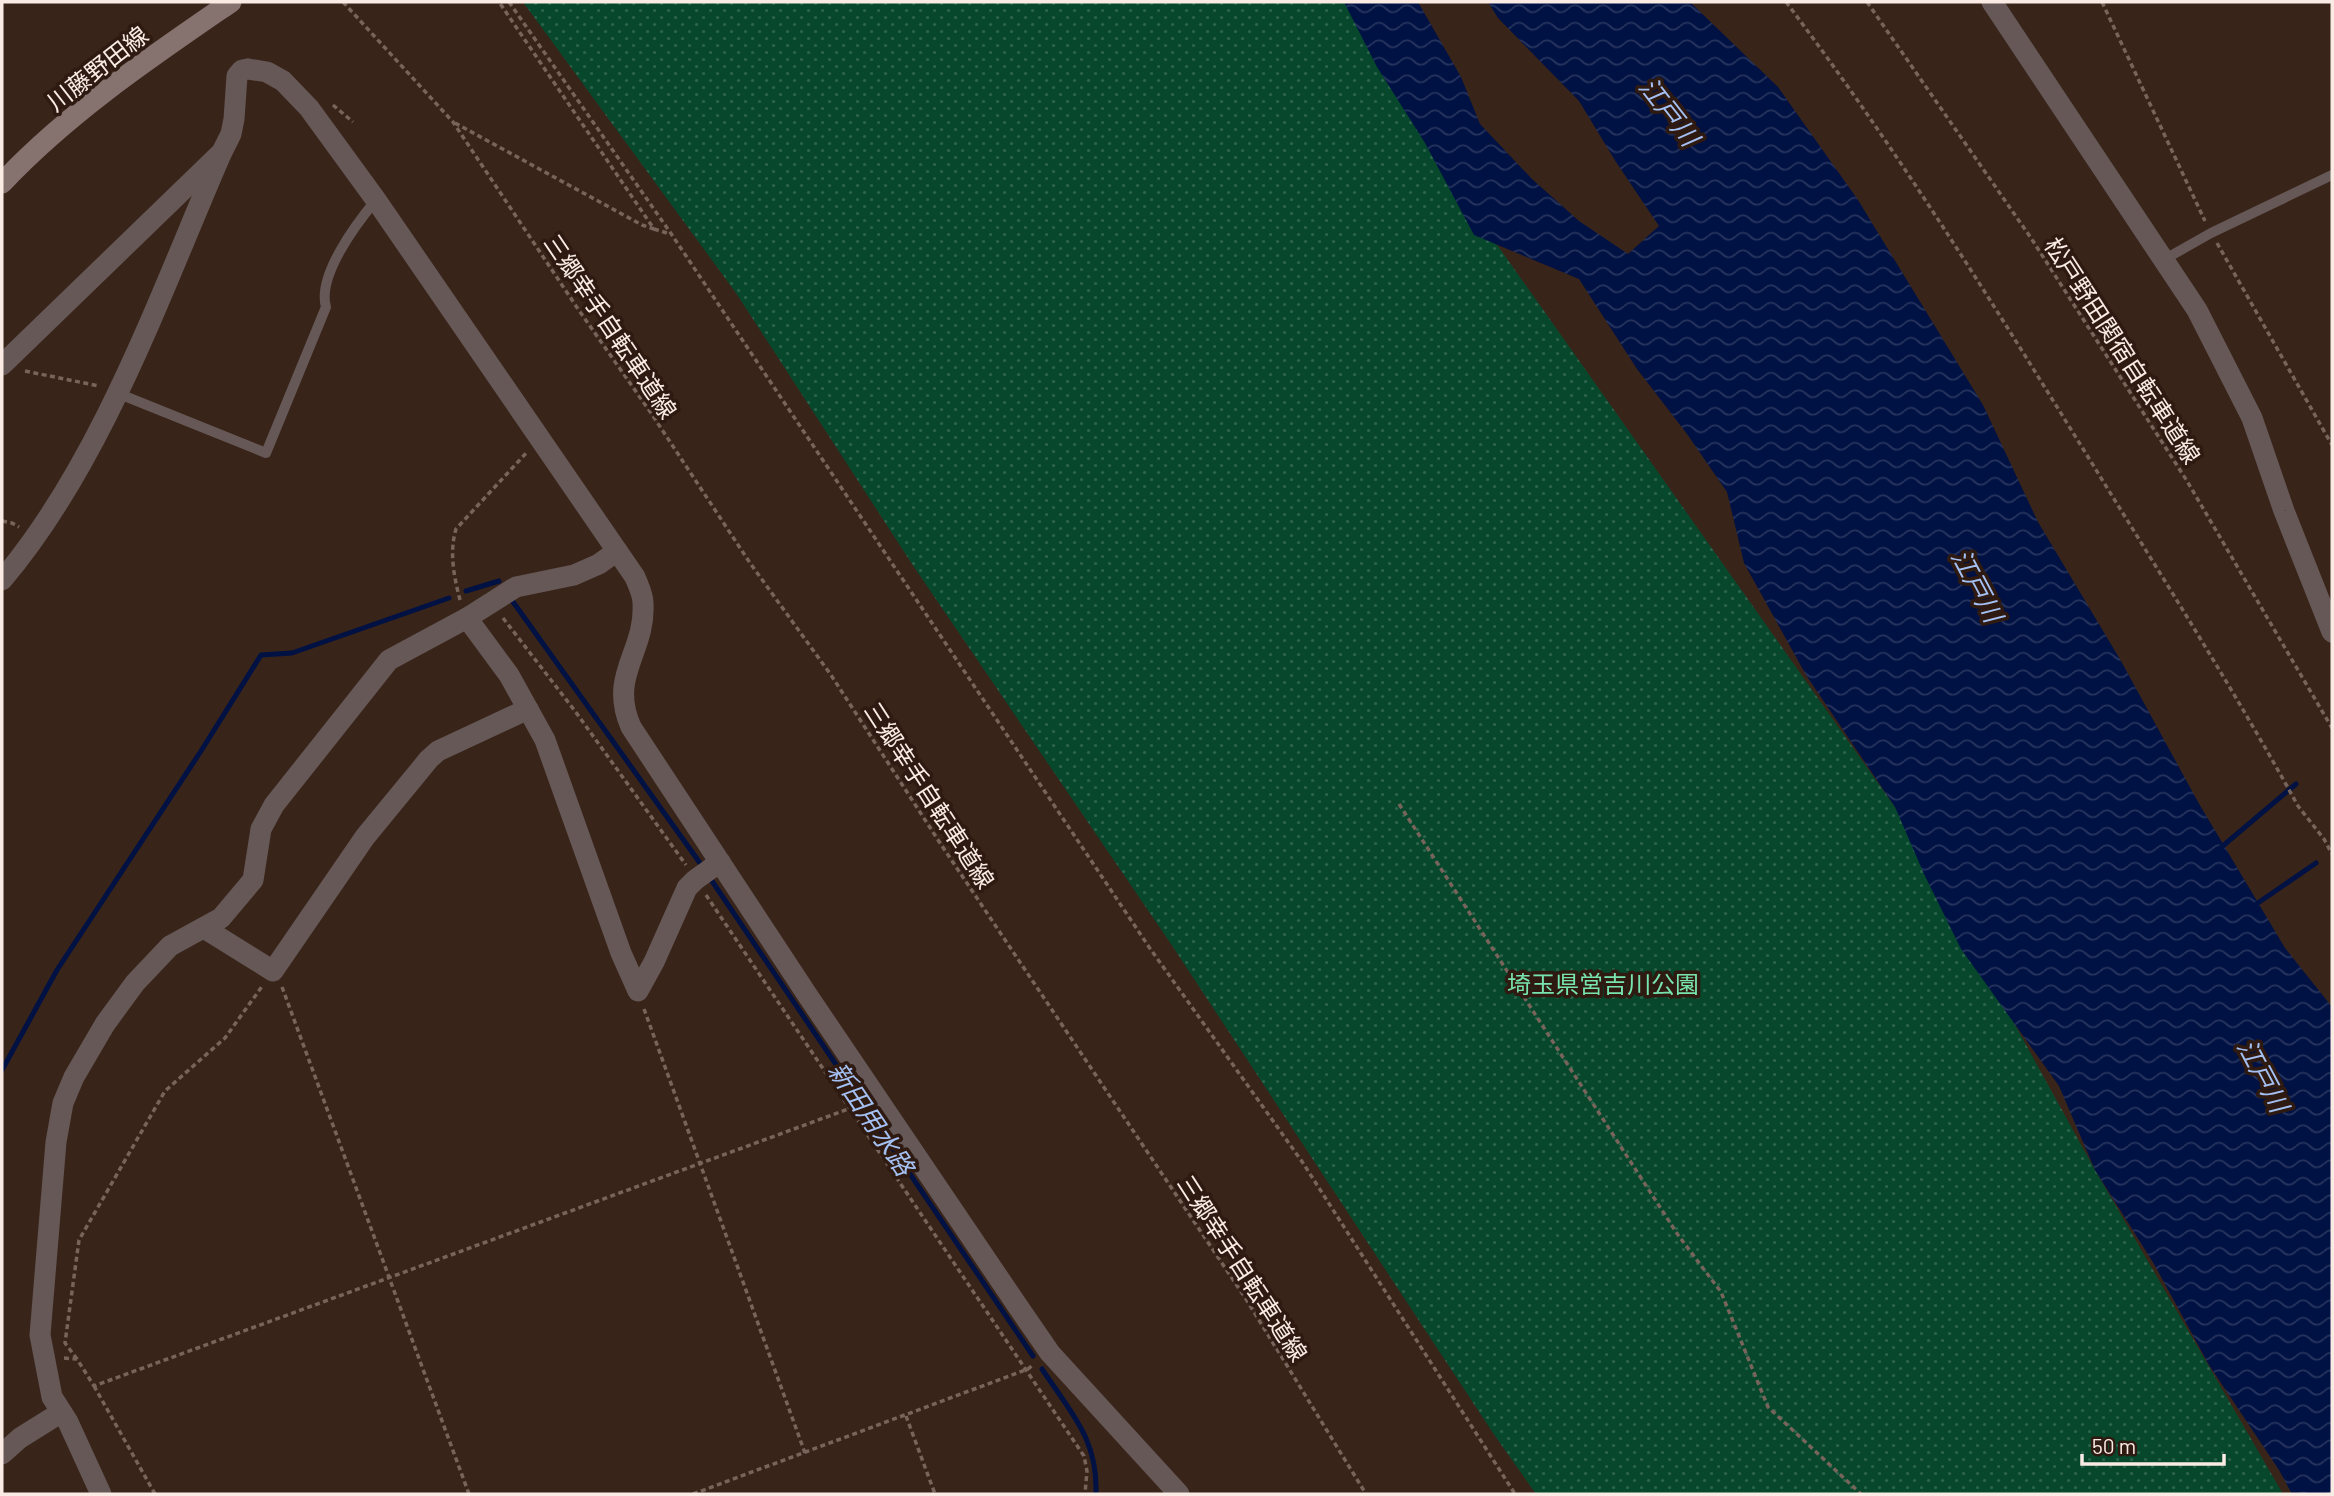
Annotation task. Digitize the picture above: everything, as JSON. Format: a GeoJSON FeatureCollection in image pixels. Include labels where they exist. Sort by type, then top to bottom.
{"type":"FeatureCollection","features":[{"type":"Feature","properties":{"kind":"main road","name":"川藤野田線"},"geometry":{"type":"LineString","coordinates":[[2,183],[67,123],[160,51],[231,2]]}},
{"type":"Feature","properties":{"kind":"street"},"geometry":{"type":"LineString","coordinates":[[1992,2],[2197,310],[2252,418],[2284,511],[2332,632]]}},
{"type":"Feature","properties":{"kind":"street"},"geometry":{"type":"LineString","coordinates":[[2,580],[34,537],[65,488],[117,393],[230,134],[234,119],[237,76],[242,70],[248,69],[267,72],[298,94],[376,200],[635,577],[643,600],[640,631],[623,680],[625,713],[631,727],[988,1264],[1051,1353],[1179,1494]]}},
{"type":"Feature","properties":{"kind":"street"},"geometry":{"type":"LineString","coordinates":[[8,367],[222,152]]}},
{"type":"Feature","properties":{"kind":"street"},"geometry":{"type":"LineString","coordinates":[[101,1494],[81,1447],[50,1391],[40,1335],[56,1142],[63,1103],[74,1077],[105,1024],[135,983],[170,946],[221,918],[253,880],[261,829],[274,805],[380,669],[407,648],[467,618],[516,587],[574,575],[617,551]]}},
{"type":"Feature","properties":{"kind":"street"},"geometry":{"type":"LineString","coordinates":[[467,618],[509,675],[545,740],[621,953],[638,991]]}},
{"type":"Feature","properties":{"kind":"street"},"geometry":{"type":"LineString","coordinates":[[204,928],[273,971],[365,836],[429,759],[438,751],[528,709]]}},
{"type":"Feature","properties":{"kind":"street"},"geometry":{"type":"LineString","coordinates":[[638,991],[687,888],[720,862]]}},
{"type":"Feature","properties":{"kind":"street"},"geometry":{"type":"LineString","coordinates":[[2,1454],[20,1438],[60,1413]]}},
{"type":"Feature","properties":{"kind":"lane"},"geometry":{"type":"LineString","coordinates":[[2165,259],[2211,233],[2332,175]]}},
{"type":"Feature","properties":{"kind":"lane"},"geometry":{"type":"LineString","coordinates":[[117,393],[266,453],[326,307],[324,291],[346,239],[376,200]]}},
{"type":"Feature","properties":{"kind":"path","name":"三郷幸手自転車道線"},"geometry":{"type":"LineString","coordinates":[[343,2],[453,122],[750,563],[831,675],[1245,1299],[1366,1494]]}},
{"type":"Feature","properties":{"kind":"path"},"geometry":{"type":"LineString","coordinates":[[499,2],[654,229]]}},
{"type":"Feature","properties":{"kind":"path"},"geometry":{"type":"LineString","coordinates":[[509,2],[671,234],[1149,947],[1303,1163],[1515,1494]]}},
{"type":"Feature","properties":{"kind":"path"},"geometry":{"type":"LineString","coordinates":[[1786,2],[1841,75],[1977,277],[2148,554],[2298,806],[2324,839],[2332,854]]}},
{"type":"Feature","properties":{"kind":"path","name":"松戸野田関宿自転車道線"},"geometry":{"type":"LineString","coordinates":[[1867,2],[2031,238],[2187,481],[2332,727]]}},
{"type":"Feature","properties":{"kind":"path","name":"三郷幸手自転車道線"},"geometry":{"type":"LineString","coordinates":[[453,122],[642,225],[671,234]]}},
{"type":"Feature","properties":{"kind":"path"},"geometry":{"type":"LineString","coordinates":[[8,367],[91,383],[117,393]]}},
{"type":"Feature","properties":{"kind":"path"},"geometry":{"type":"LineString","coordinates":[[467,618],[459,599],[453,569],[453,540],[456,529],[539,440]]}},
{"type":"Feature","properties":{"kind":"path"},"geometry":{"type":"LineString","coordinates":[[491,603],[575,711],[695,880],[1028,1369],[1084,1455],[1087,1471],[1086,1494]]}},
{"type":"Feature","properties":{"kind":"path"},"geometry":{"type":"LineString","coordinates":[[1399,804],[1678,1235],[1721,1292],[1768,1407],[1861,1494]]}},
{"type":"Feature","properties":{"kind":"path"},"geometry":{"type":"LineString","coordinates":[[155,1494],[94,1386],[65,1343],[79,1240],[165,1091],[225,1038],[273,971],[285,992],[469,1494]]}},
{"type":"Feature","properties":{"kind":"path"},"geometry":{"type":"LineString","coordinates":[[638,991],[805,1453]]}},
{"type":"Feature","properties":{"kind":"path"},"geometry":{"type":"LineString","coordinates":[[94,1386],[851,1108]]}},
{"type":"Feature","properties":{"kind":"path"},"geometry":{"type":"LineString","coordinates":[[693,1494],[1028,1369],[1051,1353]]}},
{"type":"Feature","properties":{"kind":"path"},"geometry":{"type":"LineString","coordinates":[[60,1357],[77,1359]]}},
{"type":"Feature","properties":{"kind":"path"},"geometry":{"type":"LineString","coordinates":[[906,1416],[935,1494]]}},
{"type":"Feature","properties":{"kind":"green space","name":"埼玉県営吉川公園"},"geometry":{"type":"Polygon","coordinates":[[[523,2],[1346,2],[1425,143],[1895,807],[2095,1170],[2283,1494],[1536,1494],[1173,947],[914,567],[736,293],[523,2]]]}},
{"type":"Feature","properties":{"kind":"water","name":"江戸川"},"geometry":{"type":"Polygon","coordinates":[[[1344,2],[1418,2],[1461,77],[1480,124],[1532,179],[1579,221],[1628,254],[1659,226],[1579,101],[1498,18],[1488,2],[1690,2],[1778,87],[1858,200],[1983,405],[2038,522],[2121,661],[2198,802],[2285,948],[2332,1007],[2332,1494],[2292,1494],[2209,1365],[2154,1264],[2095,1170],[2059,1086],[1961,949],[1895,807],[1806,675],[1744,563],[1727,492],[1637,369],[1579,279],[1474,235],[1425,143],[1377,67],[1344,2]]]}},
{"type":"Feature","properties":{"kind":"waterway"},"geometry":{"type":"LineString","coordinates":[[466,591],[499,581]]}},
{"type":"Feature","properties":{"kind":"waterway"},"geometry":{"type":"LineString","coordinates":[[2,1070],[57,970],[261,655],[292,653],[449,598]]}},
{"type":"Feature","properties":{"kind":"waterway","name":"新田用水路"},"geometry":{"type":"LineString","coordinates":[[511,599],[700,863]]}},
{"type":"Feature","properties":{"kind":"waterway"},"geometry":{"type":"LineString","coordinates":[[2218,850],[2296,784]]}},
{"type":"Feature","properties":{"kind":"waterway"},"geometry":{"type":"LineString","coordinates":[[2252,907],[2316,863]]}},
{"type":"Feature","properties":{"kind":"waterway","name":"新田用水路"},"geometry":{"type":"LineString","coordinates":[[712,881],[1033,1356]]}},
{"type":"Feature","properties":{"kind":"waterway","name":"新田用水路"},"geometry":{"type":"LineString","coordinates":[[1042,1369],[1081,1427],[1092,1457],[1096,1494]]}}]}
